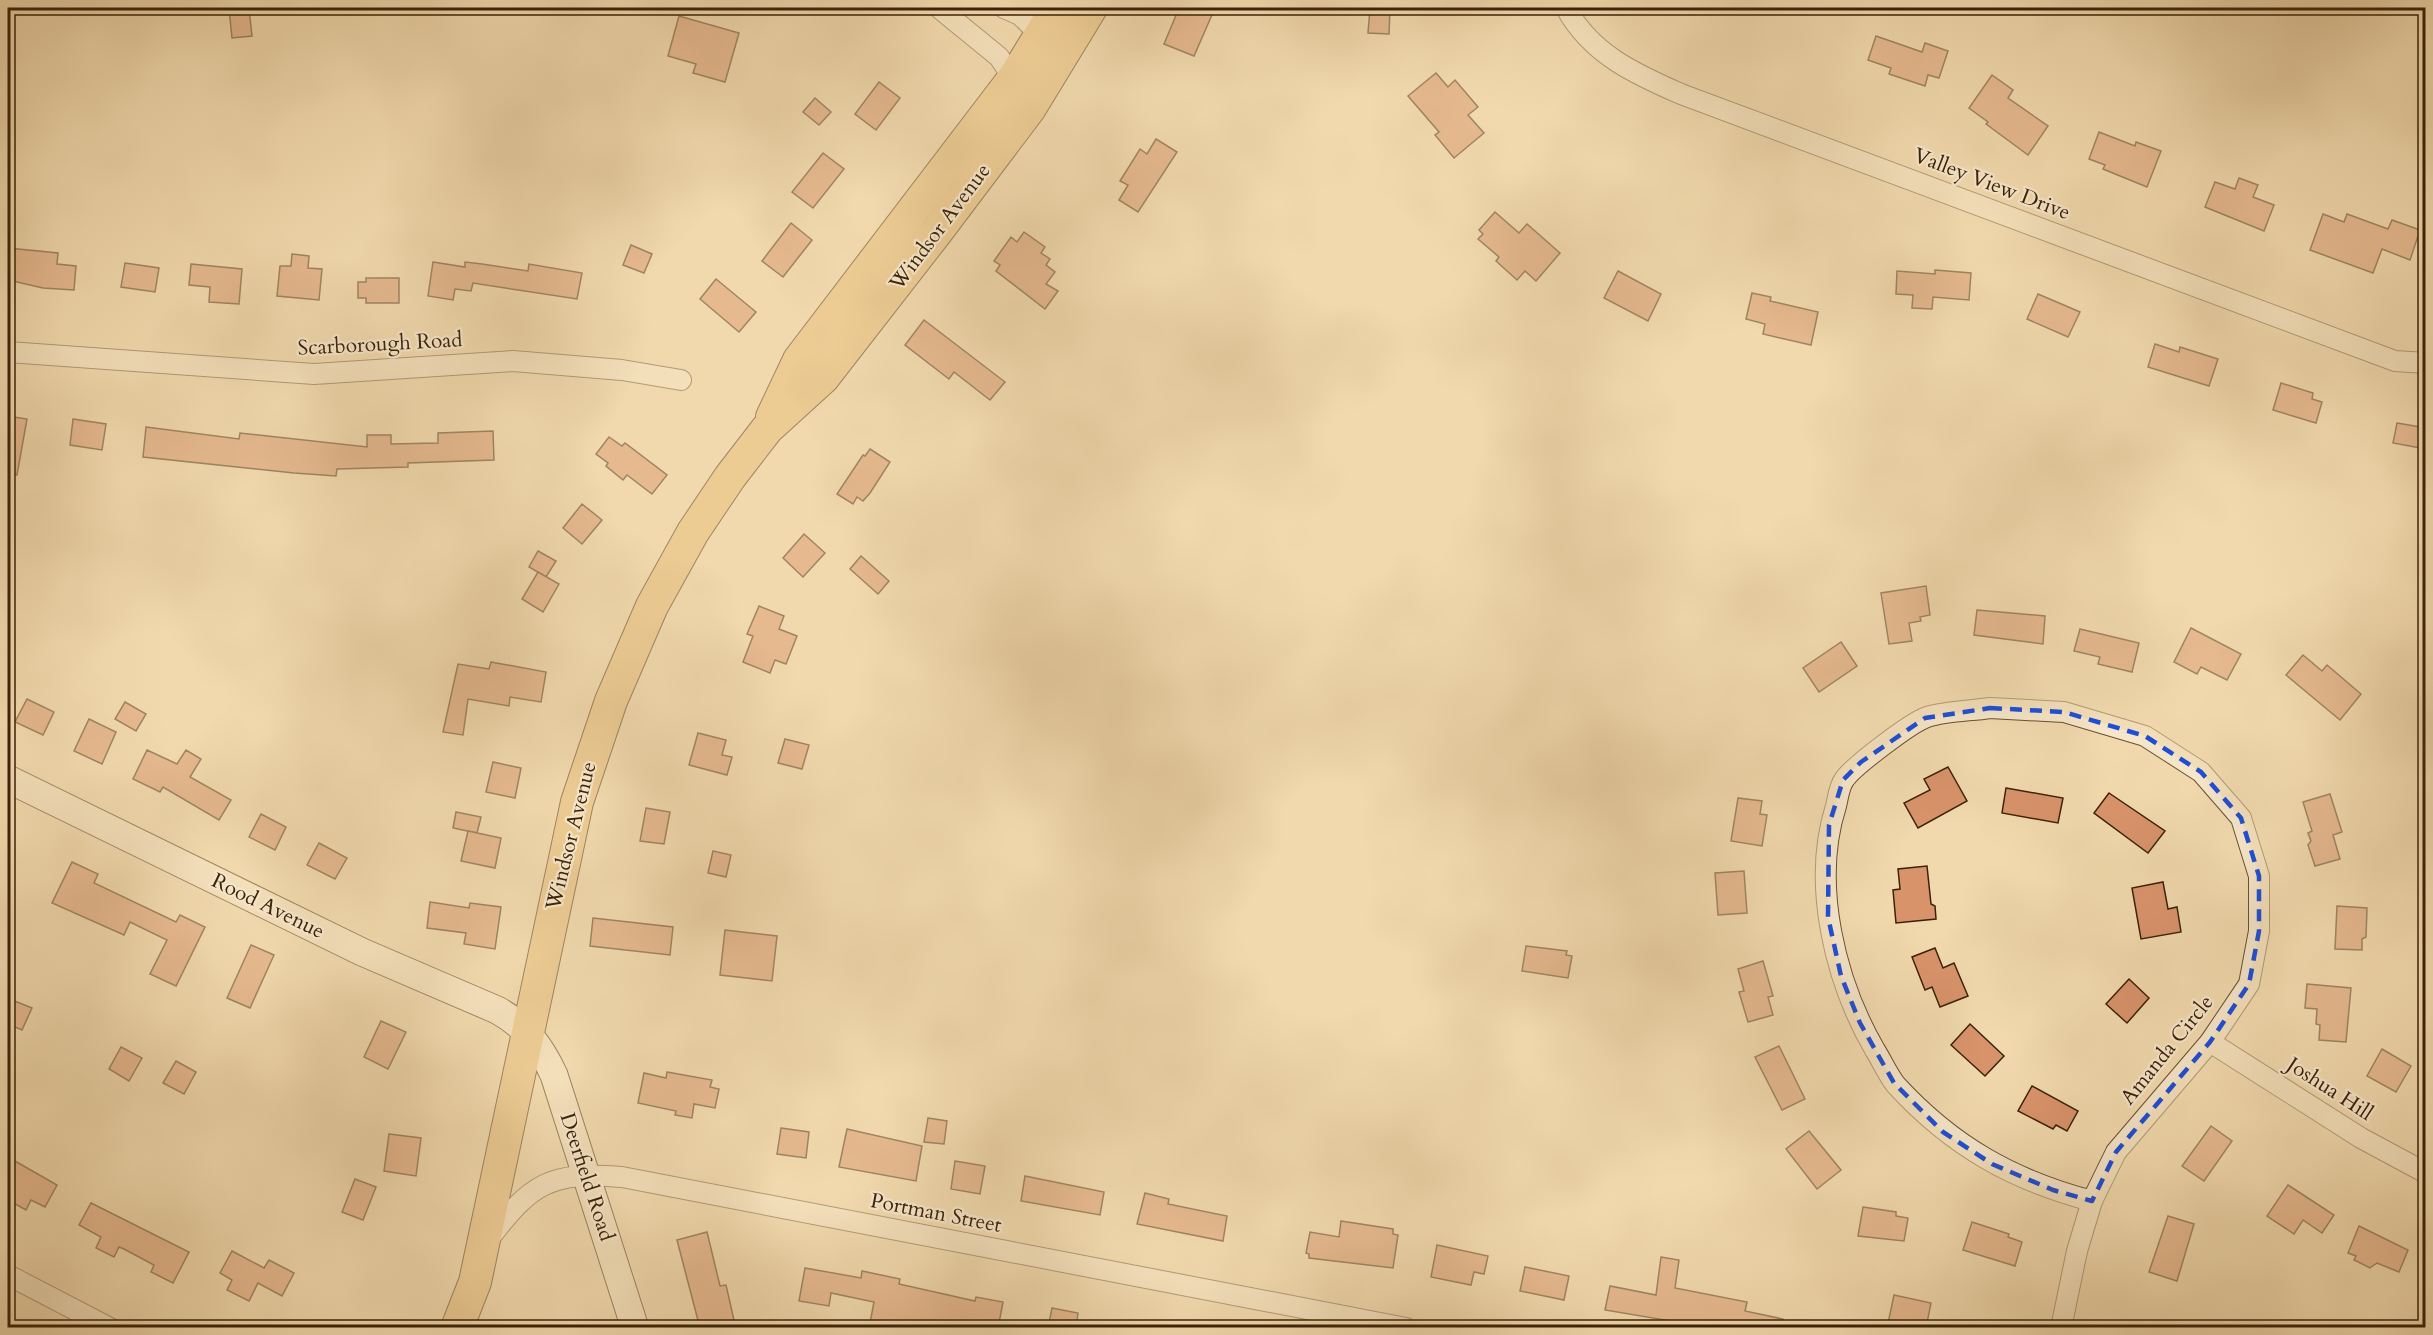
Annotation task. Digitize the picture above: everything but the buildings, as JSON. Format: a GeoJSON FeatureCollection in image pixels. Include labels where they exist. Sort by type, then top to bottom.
{"type":"FeatureCollection","features":[{"type":"Feature","properties":{"kind":"main road","name":"Windsor Avenue"},"geometry":{"type":"LineString","coordinates":[[767,429],[799,360],[1014,78],[1056,8]]}},
{"type":"Feature","properties":{"kind":"main road","name":"Windsor Avenue"},"geometry":{"type":"LineString","coordinates":[[476,1328],[476,1282],[482,1247],[577,802],[611,701],[636,641],[672,568],[714,500],[767,429],[823,378],[1030,108],[1064,56],[1091,8]]}},
{"type":"Feature","properties":{"kind":"main road","name":"Windsor Avenue"},"geometry":{"type":"LineString","coordinates":[[457,1328],[476,1282]]}},
{"type":"Feature","properties":{"kind":"street"},"geometry":{"type":"LineString","coordinates":[[939,8],[999,57],[1014,78],[1030,108]]}},
{"type":"Feature","properties":{"kind":"street"},"geometry":{"type":"LineString","coordinates":[[1004,8],[1020,15],[1064,56]]}},
{"type":"Feature","properties":{"kind":"street","name":"Valley View Drive"},"geometry":{"type":"LineString","coordinates":[[1566,8],[1597,49],[1635,74],[1681,94],[2395,361],[2426,363]]}},
{"type":"Feature","properties":{"kind":"street","name":"Scarborough Road"},"geometry":{"type":"LineString","coordinates":[[8,352],[314,374],[513,361],[622,370],[681,381]]}},
{"type":"Feature","properties":{"kind":"street","name":"Amanda Circle"},"geometry":{"type":"LineString","coordinates":[[2061,1328],[2077,1251],[2092,1201],[2116,1152],[2211,1042],[2249,984],[2259,932],[2259,876],[2241,818],[2200,772],[2145,736],[2064,712],[1990,708],[1925,718],[1862,762],[1844,780],[1829,825],[1828,917],[1841,976],[1860,1023],[1894,1083],[1943,1132],[1992,1164],[2053,1190],[2092,1201]]}},
{"type":"Feature","properties":{"kind":"street","name":"Rood Avenue"},"geometry":{"type":"LineString","coordinates":[[8,779],[372,957],[497,1010],[528,1033]]}},
{"type":"Feature","properties":{"kind":"street","name":"Deerfield Road"},"geometry":{"type":"LineString","coordinates":[[528,1033],[554,1075],[635,1328]]}},
{"type":"Feature","properties":{"kind":"street","name":"Joshua Hill"},"geometry":{"type":"LineString","coordinates":[[2211,1042],[2361,1138],[2426,1173]]}},
{"type":"Feature","properties":{"kind":"street","name":"Portman Street"},"geometry":{"type":"LineString","coordinates":[[482,1247],[519,1202],[533,1190],[561,1179],[587,1176],[639,1180],[1406,1328]]}},
{"type":"Feature","properties":{"kind":"street"},"geometry":{"type":"LineString","coordinates":[[8,1275],[110,1328]]}},
{"type":"Feature","properties":{"kind":"highlighted area"},"geometry":{"type":"Polygon","coordinates":[[[1990,708],[2064,712],[2145,736],[2201,772],[2241,818],[2259,876],[2259,931],[2249,984],[2210,1042],[2116,1152],[2092,1201],[2053,1190],[1992,1164],[1943,1132],[1894,1083],[1860,1023],[1841,976],[1828,917],[1829,825],[1843,780],[1861,762],[1925,718],[1990,708]]]}}]}
